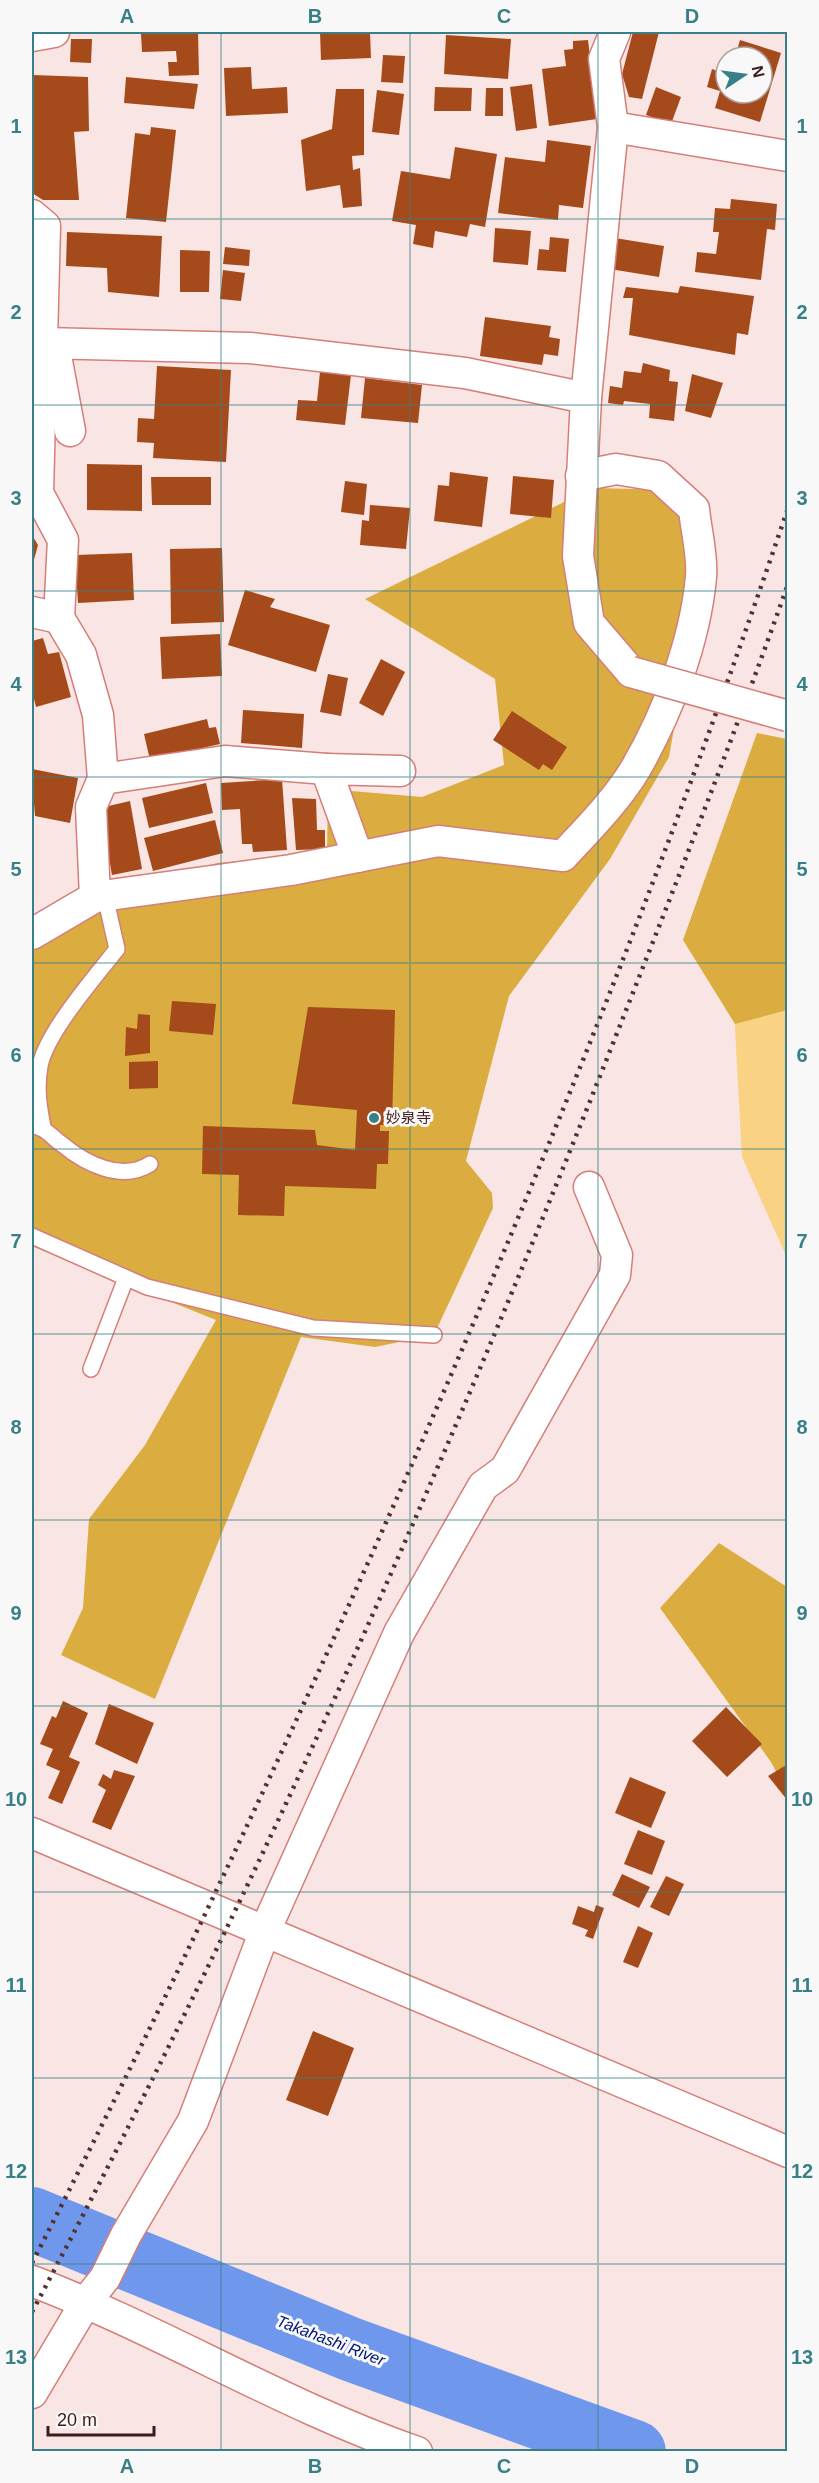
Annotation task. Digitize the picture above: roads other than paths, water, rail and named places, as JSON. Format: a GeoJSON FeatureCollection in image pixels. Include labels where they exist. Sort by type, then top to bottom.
{"type":"FeatureCollection","features":[{"type":"Feature","properties":{"kind":"street"},"geometry":{"type":"LineString","coordinates":[[32,36],[54,32]]}},
{"type":"Feature","properties":{"kind":"street"},"geometry":{"type":"LineString","coordinates":[[615,32],[604,59],[613,127],[586,398],[581,476],[578,556],[589,623],[632,672],[788,716]]}},
{"type":"Feature","properties":{"kind":"street"},"geometry":{"type":"LineString","coordinates":[[613,127],[788,156]]}},
{"type":"Feature","properties":{"kind":"street"},"geometry":{"type":"LineString","coordinates":[[32,215],[45,226],[48,343],[35,493],[63,540],[45,615],[81,655],[98,715],[103,779],[91,807],[100,897]]}},
{"type":"Feature","properties":{"kind":"street"},"geometry":{"type":"LineString","coordinates":[[48,343],[250,348],[465,373],[586,398]]}},
{"type":"Feature","properties":{"kind":"street"},"geometry":{"type":"LineString","coordinates":[[48,343],[70,431]]}},
{"type":"Feature","properties":{"kind":"street"},"geometry":{"type":"LineString","coordinates":[[32,934],[100,897],[291,870],[438,842],[563,856],[590,827],[636,768],[678,677],[690,636],[701,576],[694,509],[658,476],[616,468],[581,476]]}},
{"type":"Feature","properties":{"kind":"street"},"geometry":{"type":"LineString","coordinates":[[103,779],[225,761],[326,769],[400,771]]}},
{"type":"Feature","properties":{"kind":"street"},"geometry":{"type":"LineString","coordinates":[[326,769],[358,857]]}},
{"type":"Feature","properties":{"kind":"street"},"geometry":{"type":"LineString","coordinates":[[32,2393],[86,2301],[105,2278],[126,2235],[193,2121],[264,1933],[399,1633],[483,1486],[505,1470],[615,1275],[617,1255],[589,1187]]}},
{"type":"Feature","properties":{"kind":"street"},"geometry":{"type":"LineString","coordinates":[[32,1833],[264,1933],[788,2152]]}},
{"type":"Feature","properties":{"kind":"street"},"geometry":{"type":"LineString","coordinates":[[32,2281],[86,2301],[368,2435],[417,2451]]}},
{"type":"Feature","properties":{"kind":"lane"},"geometry":{"type":"LineString","coordinates":[[100,897],[117,949],[68,1014],[36,1064],[37,1126],[89,1164],[120,1172],[141,1170],[150,1164]]}},
{"type":"Feature","properties":{"kind":"lane"},"geometry":{"type":"LineString","coordinates":[[32,1236],[147,1287],[313,1328],[434,1335]]}},
{"type":"Feature","properties":{"kind":"lane"},"geometry":{"type":"LineString","coordinates":[[91,1369],[126,1278]]}},
{"type":"Feature","properties":{"kind":"waterway","name":"Takahashi River"},"geometry":{"type":"LineString","coordinates":[[32,2219],[350,2349],[634,2452]]}},
{"type":"Feature","properties":{"kind":"railway"},"geometry":{"type":"LineString","coordinates":[[32,2263],[125,2079],[259,1799],[346,1612],[497,1269],[600,1018],[649,891],[744,636],[788,508]]}},
{"type":"Feature","properties":{"kind":"railway"},"geometry":{"type":"LineString","coordinates":[[32,2312],[193,1998],[344,1678],[416,1517],[486,1355],[619,1028],[727,752],[788,584]]}},
{"type":"Feature","properties":{"kind":"place","name":"妙泉寺"},"geometry":{"type":"Point","coordinates":[374,1118]}}]}
